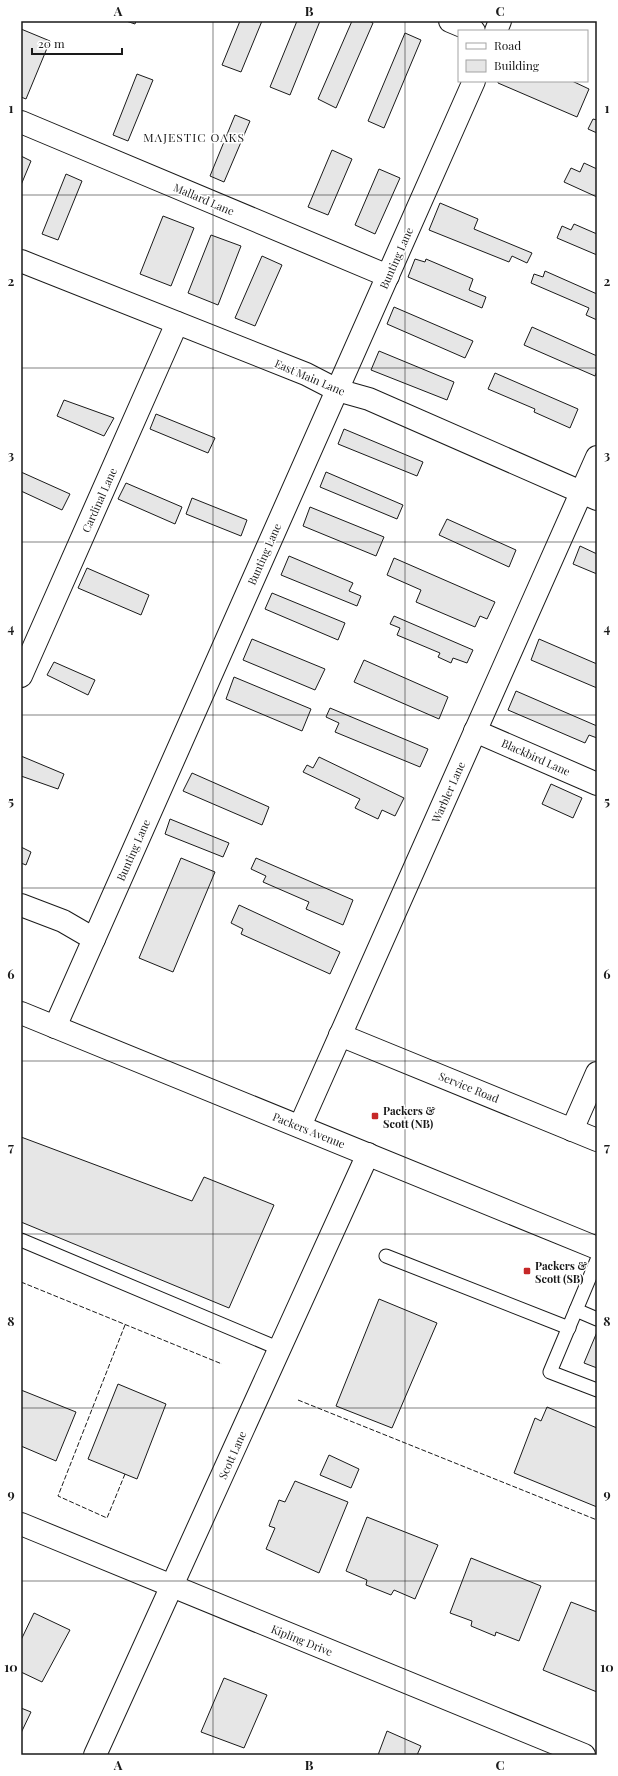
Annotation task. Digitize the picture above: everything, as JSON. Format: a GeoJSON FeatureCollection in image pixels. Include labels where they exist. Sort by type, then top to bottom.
{"type":"FeatureCollection","features":[{"type":"Feature","properties":{"kind":"street"},"geometry":{"type":"LineString","coordinates":[[450,21],[472,30]]}},
{"type":"Feature","properties":{"kind":"street","name":"Bunting Lane"},"geometry":{"type":"LineString","coordinates":[[55,1027],[474,82]]}},
{"type":"Feature","properties":{"kind":"street","name":"Mallard Lane"},"geometry":{"type":"LineString","coordinates":[[21,122],[388,276]]}},
{"type":"Feature","properties":{"kind":"street","name":"East Main Lane"},"geometry":{"type":"LineString","coordinates":[[21,261],[306,374],[337,390],[369,399],[589,495]]}},
{"type":"Feature","properties":{"kind":"street","name":"Cardinal Lane"},"geometry":{"type":"LineString","coordinates":[[21,676],[177,323]]}},
{"type":"Feature","properties":{"kind":"street","name":"Warbler Lane"},"geometry":{"type":"LineString","coordinates":[[300,1126],[475,730],[589,495],[597,457]]}},
{"type":"Feature","properties":{"kind":"street","name":"Blackbird Lane"},"geometry":{"type":"LineString","coordinates":[[475,730],[597,784]]}},
{"type":"Feature","properties":{"kind":"street"},"geometry":{"type":"LineString","coordinates":[[21,905],[63,921],[94,939]]}},
{"type":"Feature","properties":{"kind":"street","name":"Packers Avenue"},"geometry":{"type":"LineString","coordinates":[[21,1014],[300,1126],[597,1248]]}},
{"type":"Feature","properties":{"kind":"street","name":"Service Road"},"geometry":{"type":"LineString","coordinates":[[340,1034],[597,1140]]}},
{"type":"Feature","properties":{"kind":"street"},"geometry":{"type":"LineString","coordinates":[[572,1130],[597,1073]]}},
{"type":"Feature","properties":{"kind":"street","name":"Scott Lane"},"geometry":{"type":"LineString","coordinates":[[95,1755],[368,1154]]}},
{"type":"Feature","properties":{"kind":"street","name":"Kipling Drive"},"geometry":{"type":"LineString","coordinates":[[21,1524],[171,1587],[584,1755]]}},
{"type":"Feature","properties":{"kind":"lane"},"geometry":{"type":"LineString","coordinates":[[21,1240],[280,1349]]}},
{"type":"Feature","properties":{"kind":"lane"},"geometry":{"type":"LineString","coordinates":[[386,1256],[569,1328]]}},
{"type":"Feature","properties":{"kind":"lane"},"geometry":{"type":"LineString","coordinates":[[597,1260],[550,1372],[597,1390]]}},
{"type":"Feature","properties":{"kind":"lane"},"geometry":{"type":"LineString","coordinates":[[576,1310],[597,1319]]}},
{"type":"Feature","properties":{"kind":"building"},"geometry":{"type":"Polygon","coordinates":[[[126,21],[136,21],[135,24],[126,21]]]}},
{"type":"Feature","properties":{"kind":"building"},"geometry":{"type":"Polygon","coordinates":[[[240,21],[262,21],[241,72],[222,65],[240,21]]]}},
{"type":"Feature","properties":{"kind":"building"},"geometry":{"type":"Polygon","coordinates":[[[297,21],[320,21],[290,95],[270,87],[297,21]]]}},
{"type":"Feature","properties":{"kind":"building"},"geometry":{"type":"Polygon","coordinates":[[[352,21],[369,21],[373,23],[336,108],[318,99],[352,21]]]}},
{"type":"Feature","properties":{"kind":"building"},"geometry":{"type":"Polygon","coordinates":[[[21,29],[50,41],[26,99],[21,97],[21,29]]]}},
{"type":"Feature","properties":{"kind":"building"},"geometry":{"type":"Polygon","coordinates":[[[405,33],[421,40],[384,128],[368,121],[405,33]]]}},
{"type":"Feature","properties":{"kind":"building"},"geometry":{"type":"Polygon","coordinates":[[[137,74],[153,80],[128,141],[113,135],[137,74]]]}},
{"type":"Feature","properties":{"kind":"building"},"geometry":{"type":"Polygon","coordinates":[[[574,82],[589,89],[577,117],[498,83],[574,82]]]}},
{"type":"Feature","properties":{"kind":"building"},"geometry":{"type":"Polygon","coordinates":[[[235,115],[250,121],[224,182],[210,176],[235,115]]]}},
{"type":"Feature","properties":{"kind":"building"},"geometry":{"type":"Polygon","coordinates":[[[593,119],[597,120],[597,133],[588,129],[593,119]]]}},
{"type":"Feature","properties":{"kind":"building"},"geometry":{"type":"Polygon","coordinates":[[[332,150],[352,159],[328,215],[308,207],[332,150]]]}},
{"type":"Feature","properties":{"kind":"building"},"geometry":{"type":"Polygon","coordinates":[[[21,156],[31,161],[21,185],[21,156]]]}},
{"type":"Feature","properties":{"kind":"building"},"geometry":{"type":"Polygon","coordinates":[[[584,163],[597,169],[597,197],[564,182],[571,168],[580,172],[584,163]]]}},
{"type":"Feature","properties":{"kind":"building"},"geometry":{"type":"Polygon","coordinates":[[[379,169],[400,178],[375,234],[355,225],[379,169]]]}},
{"type":"Feature","properties":{"kind":"building"},"geometry":{"type":"Polygon","coordinates":[[[66,174],[82,181],[58,240],[42,234],[66,174]]]}},
{"type":"Feature","properties":{"kind":"building"},"geometry":{"type":"Polygon","coordinates":[[[440,203],[478,219],[474,229],[532,253],[527,263],[512,256],[509,262],[429,230],[440,203]]]}},
{"type":"Feature","properties":{"kind":"building"},"geometry":{"type":"Polygon","coordinates":[[[163,216],[194,228],[171,286],[140,274],[163,216]]]}},
{"type":"Feature","properties":{"kind":"building"},"geometry":{"type":"Polygon","coordinates":[[[574,224],[597,234],[597,255],[557,238],[562,226],[571,230],[574,224]]]}},
{"type":"Feature","properties":{"kind":"building"},"geometry":{"type":"Polygon","coordinates":[[[211,235],[241,246],[218,305],[188,293],[211,235]]]}},
{"type":"Feature","properties":{"kind":"building"},"geometry":{"type":"Polygon","coordinates":[[[262,256],[282,265],[255,326],[235,318],[262,256]]]}},
{"type":"Feature","properties":{"kind":"building"},"geometry":{"type":"Polygon","coordinates":[[[415,259],[425,262],[426,259],[473,279],[469,290],[486,297],[482,308],[408,277],[415,259]]]}},
{"type":"Feature","properties":{"kind":"building"},"geometry":{"type":"Polygon","coordinates":[[[545,271],[597,294],[597,320],[586,315],[589,308],[531,283],[534,274],[543,277],[545,271]]]}},
{"type":"Feature","properties":{"kind":"building"},"geometry":{"type":"Polygon","coordinates":[[[394,307],[473,341],[465,358],[387,324],[394,307]]]}},
{"type":"Feature","properties":{"kind":"building"},"geometry":{"type":"Polygon","coordinates":[[[532,327],[597,356],[597,371],[595,376],[524,345],[532,327]]]}},
{"type":"Feature","properties":{"kind":"building"},"geometry":{"type":"Polygon","coordinates":[[[379,351],[454,382],[447,400],[371,370],[379,351]]]}},
{"type":"Feature","properties":{"kind":"building"},"geometry":{"type":"Polygon","coordinates":[[[495,373],[578,409],[570,428],[534,412],[535,409],[488,389],[495,373]]]}},
{"type":"Feature","properties":{"kind":"building"},"geometry":{"type":"Polygon","coordinates":[[[64,400],[114,418],[104,436],[57,416],[64,400]]]}},
{"type":"Feature","properties":{"kind":"building"},"geometry":{"type":"Polygon","coordinates":[[[156,414],[215,438],[208,453],[150,429],[156,414]]]}},
{"type":"Feature","properties":{"kind":"building"},"geometry":{"type":"Polygon","coordinates":[[[344,429],[423,462],[417,476],[338,444],[344,429]]]}},
{"type":"Feature","properties":{"kind":"building"},"geometry":{"type":"Polygon","coordinates":[[[21,472],[70,494],[62,510],[21,491],[21,472]]]}},
{"type":"Feature","properties":{"kind":"building"},"geometry":{"type":"Polygon","coordinates":[[[326,472],[403,505],[397,519],[320,487],[326,472]]]}},
{"type":"Feature","properties":{"kind":"building"},"geometry":{"type":"Polygon","coordinates":[[[126,483],[182,507],[175,524],[118,499],[126,483]]]}},
{"type":"Feature","properties":{"kind":"building"},"geometry":{"type":"Polygon","coordinates":[[[192,498],[247,520],[241,536],[186,514],[192,498]]]}},
{"type":"Feature","properties":{"kind":"building"},"geometry":{"type":"Polygon","coordinates":[[[310,507],[384,537],[376,556],[303,526],[310,507]]]}},
{"type":"Feature","properties":{"kind":"building"},"geometry":{"type":"Polygon","coordinates":[[[447,519],[516,550],[509,567],[439,535],[447,519]]]}},
{"type":"Feature","properties":{"kind":"building"},"geometry":{"type":"Polygon","coordinates":[[[580,546],[597,554],[597,574],[573,564],[580,546]]]}},
{"type":"Feature","properties":{"kind":"building"},"geometry":{"type":"Polygon","coordinates":[[[289,556],[353,583],[349,591],[361,596],[357,606],[281,575],[289,556]]]}},
{"type":"Feature","properties":{"kind":"building"},"geometry":{"type":"Polygon","coordinates":[[[394,558],[495,602],[487,619],[480,616],[475,627],[416,602],[421,590],[387,575],[394,558]]]}},
{"type":"Feature","properties":{"kind":"building"},"geometry":{"type":"Polygon","coordinates":[[[87,568],[149,595],[141,615],[78,588],[87,568]]]}},
{"type":"Feature","properties":{"kind":"building"},"geometry":{"type":"Polygon","coordinates":[[[272,593],[345,623],[338,640],[265,609],[272,593]]]}},
{"type":"Feature","properties":{"kind":"building"},"geometry":{"type":"Polygon","coordinates":[[[394,616],[473,650],[467,663],[453,658],[451,663],[438,657],[440,653],[397,635],[400,628],[390,624],[394,616]]]}},
{"type":"Feature","properties":{"kind":"building"},"geometry":{"type":"Polygon","coordinates":[[[252,639],[325,669],[315,690],[243,660],[252,639]]]}},
{"type":"Feature","properties":{"kind":"building"},"geometry":{"type":"Polygon","coordinates":[[[539,639],[597,664],[597,688],[531,660],[539,639]]]}},
{"type":"Feature","properties":{"kind":"building"},"geometry":{"type":"Polygon","coordinates":[[[364,660],[448,697],[439,719],[354,682],[364,660]]]}},
{"type":"Feature","properties":{"kind":"building"},"geometry":{"type":"Polygon","coordinates":[[[54,662],[95,680],[88,695],[47,675],[54,662]]]}},
{"type":"Feature","properties":{"kind":"building"},"geometry":{"type":"Polygon","coordinates":[[[234,677],[311,709],[302,731],[226,699],[234,677]]]}},
{"type":"Feature","properties":{"kind":"building"},"geometry":{"type":"Polygon","coordinates":[[[516,691],[597,726],[597,738],[589,735],[585,743],[508,710],[516,691]]]}},
{"type":"Feature","properties":{"kind":"building"},"geometry":{"type":"Polygon","coordinates":[[[330,708],[428,749],[420,767],[335,732],[339,723],[326,717],[330,708]]]}},
{"type":"Feature","properties":{"kind":"building"},"geometry":{"type":"Polygon","coordinates":[[[21,756],[64,774],[58,789],[21,776],[21,756]]]}},
{"type":"Feature","properties":{"kind":"building"},"geometry":{"type":"Polygon","coordinates":[[[319,757],[404,798],[395,816],[382,810],[378,819],[355,808],[360,799],[303,772],[307,765],[313,768],[319,757]]]}},
{"type":"Feature","properties":{"kind":"building"},"geometry":{"type":"Polygon","coordinates":[[[192,773],[269,807],[262,825],[183,791],[192,773]]]}},
{"type":"Feature","properties":{"kind":"building"},"geometry":{"type":"Polygon","coordinates":[[[551,784],[582,798],[573,818],[542,804],[551,784]]]}},
{"type":"Feature","properties":{"kind":"building"},"geometry":{"type":"Polygon","coordinates":[[[170,819],[229,843],[223,857],[165,834],[170,819]]]}},
{"type":"Feature","properties":{"kind":"building"},"geometry":{"type":"Polygon","coordinates":[[[21,847],[31,852],[26,865],[21,863],[21,847]]]}},
{"type":"Feature","properties":{"kind":"building"},"geometry":{"type":"Polygon","coordinates":[[[181,858],[215,872],[173,972],[139,958],[181,858]]]}},
{"type":"Feature","properties":{"kind":"building"},"geometry":{"type":"Polygon","coordinates":[[[256,858],[353,900],[343,925],[306,909],[309,902],[263,882],[266,876],[251,869],[256,858]]]}},
{"type":"Feature","properties":{"kind":"building"},"geometry":{"type":"Polygon","coordinates":[[[239,905],[340,952],[330,974],[241,934],[243,929],[231,923],[239,905]]]}},
{"type":"Feature","properties":{"kind":"building"},"geometry":{"type":"Polygon","coordinates":[[[21,1137],[192,1201],[204,1177],[274,1205],[229,1308],[21,1222],[21,1137]]]}},
{"type":"Feature","properties":{"kind":"building"},"geometry":{"type":"Polygon","coordinates":[[[379,1299],[437,1323],[392,1428],[336,1406],[379,1299]]]}},
{"type":"Feature","properties":{"kind":"building"},"geometry":{"type":"Polygon","coordinates":[[[597,1332],[597,1368],[584,1363],[597,1332]]]}},
{"type":"Feature","properties":{"kind":"building"},"geometry":{"type":"Polygon","coordinates":[[[118,1384],[166,1404],[137,1479],[88,1459],[118,1384]]]}},
{"type":"Feature","properties":{"kind":"building"},"geometry":{"type":"Polygon","coordinates":[[[21,1390],[76,1412],[56,1461],[21,1446],[21,1390]]]}},
{"type":"Feature","properties":{"kind":"building"},"geometry":{"type":"Polygon","coordinates":[[[547,1407],[597,1428],[597,1507],[514,1473],[535,1418],[541,1421],[547,1407]]]}},
{"type":"Feature","properties":{"kind":"building"},"geometry":{"type":"Polygon","coordinates":[[[329,1455],[359,1469],[351,1488],[320,1475],[329,1455]]]}},
{"type":"Feature","properties":{"kind":"building"},"geometry":{"type":"Polygon","coordinates":[[[295,1481],[348,1502],[319,1573],[266,1549],[275,1528],[269,1526],[279,1500],[285,1502],[295,1481]]]}},
{"type":"Feature","properties":{"kind":"building"},"geometry":{"type":"Polygon","coordinates":[[[367,1517],[438,1545],[415,1599],[394,1590],[391,1595],[366,1585],[367,1580],[346,1571],[367,1517]]]}},
{"type":"Feature","properties":{"kind":"building"},"geometry":{"type":"Polygon","coordinates":[[[471,1558],[541,1586],[519,1641],[496,1632],[495,1636],[471,1626],[472,1621],[450,1613],[471,1558]]]}},
{"type":"Feature","properties":{"kind":"building"},"geometry":{"type":"Polygon","coordinates":[[[571,1602],[597,1612],[597,1692],[543,1670],[571,1602]]]}},
{"type":"Feature","properties":{"kind":"building"},"geometry":{"type":"Polygon","coordinates":[[[34,1613],[70,1630],[42,1682],[21,1672],[21,1640],[34,1613]]]}},
{"type":"Feature","properties":{"kind":"building"},"geometry":{"type":"Polygon","coordinates":[[[224,1678],[267,1695],[244,1748],[201,1732],[224,1678]]]}},
{"type":"Feature","properties":{"kind":"building"},"geometry":{"type":"Polygon","coordinates":[[[21,1708],[31,1712],[21,1733],[21,1708]]]}},
{"type":"Feature","properties":{"kind":"building"},"geometry":{"type":"Polygon","coordinates":[[[387,1731],[421,1746],[417,1755],[378,1755],[387,1731]]]}},
{"type":"Feature","properties":{"kind":"fence"},"geometry":{"type":"LineString","coordinates":[[21,1282],[222,1364]]}},
{"type":"Feature","properties":{"kind":"fence"},"geometry":{"type":"LineString","coordinates":[[125,1325],[58,1496],[107,1518],[125,1474]]}},
{"type":"Feature","properties":{"kind":"fence"},"geometry":{"type":"LineString","coordinates":[[298,1400],[597,1520]]}},
{"type":"Feature","properties":{"kind":"place","name":"Packers & Scott (NB)"},"geometry":{"type":"Point","coordinates":[375,1116]}},
{"type":"Feature","properties":{"kind":"place","name":"Packers & Scott (SB)"},"geometry":{"type":"Point","coordinates":[527,1271]}},
{"type":"Feature","properties":{"kind":"district","name":"MAJESTIC OAKS"},"geometry":{"type":"Point","coordinates":[194,137]}}]}
